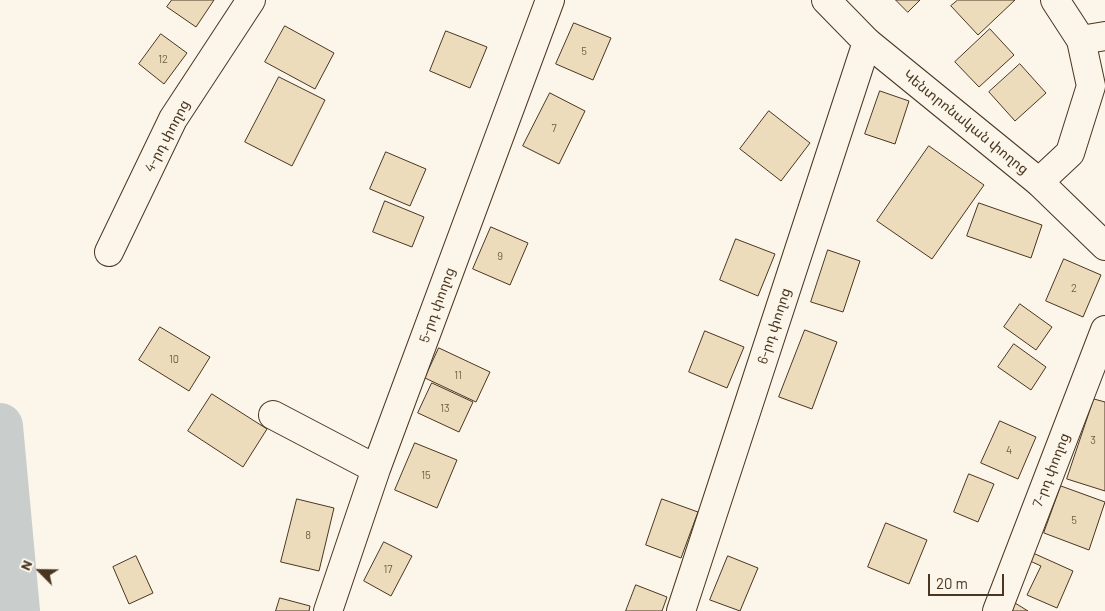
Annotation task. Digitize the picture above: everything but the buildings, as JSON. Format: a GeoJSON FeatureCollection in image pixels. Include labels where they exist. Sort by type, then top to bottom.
{"type":"FeatureCollection","features":[{"type":"Feature","properties":{"kind":"street","name":"4-րդ փողոց"},"geometry":{"type":"LineString","coordinates":[[109,252],[173,119],[251,0]]}},
{"type":"Feature","properties":{"kind":"street","name":"5-րդ փողոց"},"geometry":{"type":"LineString","coordinates":[[328,611],[376,469],[550,0]]}},
{"type":"Feature","properties":{"kind":"street","name":"Կենտրոնական փողոց"},"geometry":{"type":"LineString","coordinates":[[826,0],[867,42],[1039,182],[1105,246]]}},
{"type":"Feature","properties":{"kind":"street"},"geometry":{"type":"LineString","coordinates":[[1039,182],[1070,153],[1091,86],[1093,38],[1055,0]]}},
{"type":"Feature","properties":{"kind":"street","name":"6-րդ փողոց"},"geometry":{"type":"LineString","coordinates":[[689,607],[867,42]]}},
{"type":"Feature","properties":{"kind":"street","name":"7-րդ փողոց"},"geometry":{"type":"LineString","coordinates":[[997,611],[1105,330]]}},
{"type":"Feature","properties":{"kind":"street"},"geometry":{"type":"LineString","coordinates":[[273,415],[376,469]]}},
{"type":"Feature","properties":{"kind":"waterway"},"geometry":{"type":"LineString","coordinates":[[0,426],[17,611]]}}]}
